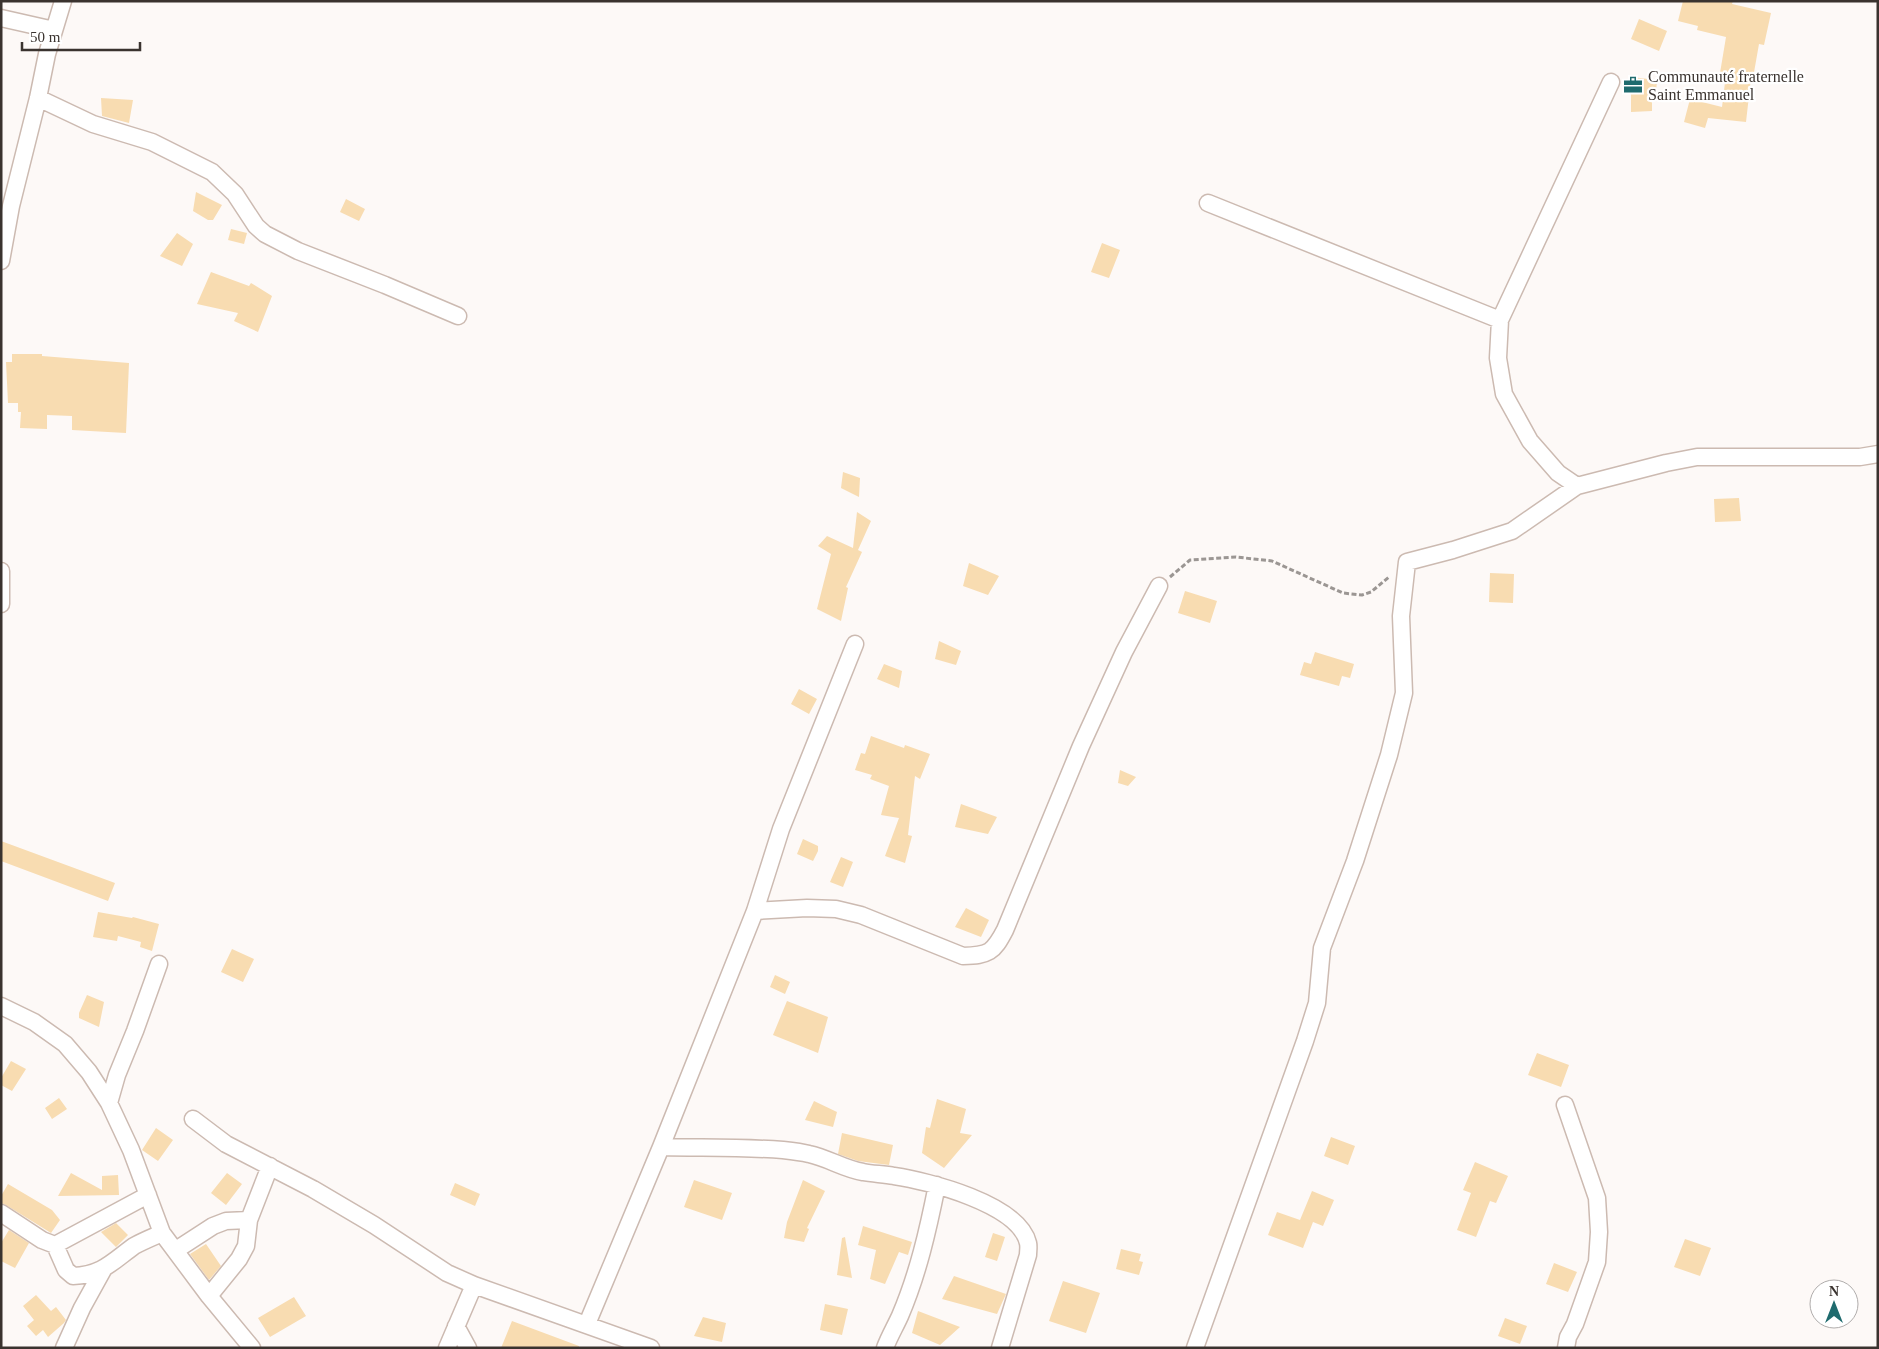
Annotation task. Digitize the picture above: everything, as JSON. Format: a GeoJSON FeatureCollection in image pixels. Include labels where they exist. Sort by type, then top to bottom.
{"type":"FeatureCollection","features":[{"type":"Feature","properties":{"kind":"street"},"geometry":{"type":"LineString","coordinates":[[1,261],[6,205],[38,98],[47,54],[63,1]]}},
{"type":"Feature","properties":{"kind":"street"},"geometry":{"type":"LineString","coordinates":[[1,18],[54,30]]}},
{"type":"Feature","properties":{"kind":"street"},"geometry":{"type":"LineString","coordinates":[[1577,486],[1558,473],[1530,441],[1504,394],[1498,358],[1500,320],[1611,82]]}},
{"type":"Feature","properties":{"kind":"street"},"geometry":{"type":"LineString","coordinates":[[38,98],[93,124],[152,142],[212,172],[235,194],[256,226],[265,234],[298,251],[458,316]]}},
{"type":"Feature","properties":{"kind":"street"},"geometry":{"type":"LineString","coordinates":[[1208,203],[1500,320]]}},
{"type":"Feature","properties":{"kind":"street"},"geometry":{"type":"LineString","coordinates":[[1195,1348],[1305,1041],[1316,1003],[1322,948],[1355,861],[1389,755],[1404,693],[1401,616],[1407,562],[1453,550],[1512,530],[1577,486],[1666,463],[1697,458],[1860,458],[1878,454]]}},
{"type":"Feature","properties":{"kind":"street"},"geometry":{"type":"LineString","coordinates":[[1,571],[1,604]]}},
{"type":"Feature","properties":{"kind":"street"},"geometry":{"type":"LineString","coordinates":[[755,911],[807,908],[836,909],[861,915],[963,956],[981,956],[996,948],[1009,921],[1081,746],[1124,652],[1159,586]]}},
{"type":"Feature","properties":{"kind":"street"},"geometry":{"type":"LineString","coordinates":[[587,1324],[661,1147],[755,911],[781,829],[855,644]]}},
{"type":"Feature","properties":{"kind":"street"},"geometry":{"type":"LineString","coordinates":[[109,1104],[117,1075],[160,964]]}},
{"type":"Feature","properties":{"kind":"street"},"geometry":{"type":"LineString","coordinates":[[1,1006],[34,1022],[65,1044],[89,1072],[109,1104],[131,1150],[162,1233],[209,1296],[252,1348]]}},
{"type":"Feature","properties":{"kind":"street"},"geometry":{"type":"LineString","coordinates":[[1564,1105],[1597,1198],[1600,1232],[1597,1262],[1575,1324],[1568,1337],[1566,1348]]}},
{"type":"Feature","properties":{"kind":"street"},"geometry":{"type":"LineString","coordinates":[[193,1119],[226,1144],[314,1189],[374,1225],[447,1273],[474,1285],[651,1348]]}},
{"type":"Feature","properties":{"kind":"street"},"geometry":{"type":"LineString","coordinates":[[661,1147],[793,1151],[811,1154],[862,1172],[894,1176],[937,1185],[993,1207],[1014,1222],[1025,1235],[1028,1244],[1028,1255],[1000,1348]]}},
{"type":"Feature","properties":{"kind":"street"},"geometry":{"type":"LineString","coordinates":[[209,1296],[239,1259],[246,1246],[249,1220],[270,1166]]}},
{"type":"Feature","properties":{"kind":"street"},"geometry":{"type":"LineString","coordinates":[[885,1348],[900,1316],[918,1267],[937,1185]]}},
{"type":"Feature","properties":{"kind":"street"},"geometry":{"type":"LineString","coordinates":[[54,1245],[148,1195]]}},
{"type":"Feature","properties":{"kind":"street"},"geometry":{"type":"LineString","coordinates":[[1,1213],[42,1240],[54,1245],[66,1270],[72,1276],[82,1276],[102,1270],[136,1245],[162,1233]]}},
{"type":"Feature","properties":{"kind":"street"},"geometry":{"type":"LineString","coordinates":[[176,1250],[226,1221],[249,1220]]}},
{"type":"Feature","properties":{"kind":"street"},"geometry":{"type":"LineString","coordinates":[[64,1348],[102,1270]]}},
{"type":"Feature","properties":{"kind":"street"},"geometry":{"type":"LineString","coordinates":[[447,1348],[474,1285]]}},
{"type":"Feature","properties":{"kind":"street"},"geometry":{"type":"LineString","coordinates":[[456,1326],[468,1348]]}},
{"type":"Feature","properties":{"kind":"path"},"geometry":{"type":"LineString","coordinates":[[1159,586],[1190,560],[1236,557],[1272,561],[1343,593],[1362,595],[1370,592],[1407,562]]}},
{"type":"Feature","properties":{"kind":"building"},"geometry":{"type":"Polygon","coordinates":[[[1683,1],[1733,1],[1732,4],[1771,13],[1764,45],[1759,44],[1753,78],[1751,78],[1746,122],[1708,118],[1705,128],[1684,122],[1690,99],[1722,107],[1726,74],[1720,73],[1726,37],[1697,30],[1698,26],[1678,21],[1683,1]]]}},
{"type":"Feature","properties":{"kind":"building"},"geometry":{"type":"Polygon","coordinates":[[[1639,19],[1667,31],[1659,51],[1631,39],[1639,19]]]}},
{"type":"Feature","properties":{"kind":"building"},"geometry":{"type":"Polygon","coordinates":[[[1631,77],[1657,80],[1656,93],[1652,93],[1652,111],[1631,112],[1631,77]]]}},
{"type":"Feature","properties":{"kind":"building"},"geometry":{"type":"Polygon","coordinates":[[[101,98],[133,100],[129,123],[102,116],[101,98]]]}},
{"type":"Feature","properties":{"kind":"building"},"geometry":{"type":"Polygon","coordinates":[[[196,192],[222,205],[213,220],[208,220],[193,211],[196,192]]]}},
{"type":"Feature","properties":{"kind":"building"},"geometry":{"type":"Polygon","coordinates":[[[346,199],[365,209],[359,221],[340,212],[346,199]]]}},
{"type":"Feature","properties":{"kind":"building"},"geometry":{"type":"Polygon","coordinates":[[[231,229],[247,233],[244,244],[228,240],[231,229]]]}},
{"type":"Feature","properties":{"kind":"building"},"geometry":{"type":"Polygon","coordinates":[[[177,233],[193,244],[182,266],[160,256],[177,233]]]}},
{"type":"Feature","properties":{"kind":"building"},"geometry":{"type":"Polygon","coordinates":[[[1102,243],[1120,250],[1109,278],[1091,272],[1102,243]]]}},
{"type":"Feature","properties":{"kind":"building"},"geometry":{"type":"Polygon","coordinates":[[[211,272],[249,286],[251,283],[272,296],[258,332],[234,321],[238,313],[197,304],[211,272]]]}},
{"type":"Feature","properties":{"kind":"building"},"geometry":{"type":"Polygon","coordinates":[[[12,354],[42,354],[42,356],[129,363],[126,433],[72,430],[72,416],[47,415],[47,429],[20,428],[21,412],[18,412],[18,403],[8,403],[6,362],[12,362],[12,354]]]}},
{"type":"Feature","properties":{"kind":"building"},"geometry":{"type":"Polygon","coordinates":[[[843,472],[860,478],[859,497],[841,488],[843,472]]]}},
{"type":"Feature","properties":{"kind":"building"},"geometry":{"type":"Polygon","coordinates":[[[1739,498],[1741,521],[1715,522],[1714,499],[1739,498]]]}},
{"type":"Feature","properties":{"kind":"building"},"geometry":{"type":"Polygon","coordinates":[[[857,512],[871,521],[858,550],[862,552],[846,587],[848,588],[841,621],[817,609],[831,554],[818,546],[827,536],[853,548],[857,512]]]}},
{"type":"Feature","properties":{"kind":"building"},"geometry":{"type":"Polygon","coordinates":[[[969,563],[999,576],[988,595],[963,586],[969,563]]]}},
{"type":"Feature","properties":{"kind":"building"},"geometry":{"type":"Polygon","coordinates":[[[1490,573],[1514,574],[1513,603],[1489,602],[1490,573]]]}},
{"type":"Feature","properties":{"kind":"building"},"geometry":{"type":"Polygon","coordinates":[[[1185,591],[1217,601],[1210,623],[1178,613],[1185,591]]]}},
{"type":"Feature","properties":{"kind":"building"},"geometry":{"type":"Polygon","coordinates":[[[939,641],[961,651],[956,665],[935,659],[939,641]]]}},
{"type":"Feature","properties":{"kind":"building"},"geometry":{"type":"Polygon","coordinates":[[[1315,652],[1354,664],[1350,678],[1342,676],[1339,686],[1300,675],[1304,662],[1311,664],[1315,652]]]}},
{"type":"Feature","properties":{"kind":"building"},"geometry":{"type":"Polygon","coordinates":[[[884,664],[902,671],[899,688],[877,679],[884,664]]]}},
{"type":"Feature","properties":{"kind":"building"},"geometry":{"type":"Polygon","coordinates":[[[799,689],[817,699],[809,714],[791,704],[799,689]]]}},
{"type":"Feature","properties":{"kind":"building"},"geometry":{"type":"Polygon","coordinates":[[[871,736],[904,748],[905,745],[930,754],[920,779],[915,776],[908,835],[912,836],[905,863],[885,856],[899,818],[881,815],[889,786],[870,779],[872,775],[855,770],[861,753],[865,754],[871,736]]]}},
{"type":"Feature","properties":{"kind":"building"},"geometry":{"type":"Polygon","coordinates":[[[1120,770],[1136,777],[1128,786],[1118,783],[1120,770]]]}},
{"type":"Feature","properties":{"kind":"building"},"geometry":{"type":"Polygon","coordinates":[[[961,804],[997,817],[988,834],[955,827],[961,804]]]}},
{"type":"Feature","properties":{"kind":"building"},"geometry":{"type":"Polygon","coordinates":[[[803,839],[818,846],[818,851],[813,861],[797,854],[803,839]]]}},
{"type":"Feature","properties":{"kind":"building"},"geometry":{"type":"Polygon","coordinates":[[[1,841],[115,883],[108,901],[1,861],[1,841]]]}},
{"type":"Feature","properties":{"kind":"building"},"geometry":{"type":"Polygon","coordinates":[[[841,857],[853,862],[843,887],[830,882],[841,857]]]}},
{"type":"Feature","properties":{"kind":"building"},"geometry":{"type":"Polygon","coordinates":[[[966,908],[989,920],[981,937],[955,927],[966,908]]]}},
{"type":"Feature","properties":{"kind":"building"},"geometry":{"type":"Polygon","coordinates":[[[98,912],[133,917],[159,924],[152,951],[140,947],[141,942],[118,936],[117,941],[93,937],[98,912]]]}},
{"type":"Feature","properties":{"kind":"building"},"geometry":{"type":"Polygon","coordinates":[[[232,949],[254,959],[243,982],[221,972],[232,949]]]}},
{"type":"Feature","properties":{"kind":"building"},"geometry":{"type":"Polygon","coordinates":[[[775,975],[790,982],[785,994],[770,987],[775,975]]]}},
{"type":"Feature","properties":{"kind":"building"},"geometry":{"type":"Polygon","coordinates":[[[87,995],[104,1002],[99,1027],[79,1018],[79,1013],[87,995]]]}},
{"type":"Feature","properties":{"kind":"building"},"geometry":{"type":"Polygon","coordinates":[[[787,1001],[828,1017],[818,1053],[773,1035],[787,1001]]]}},
{"type":"Feature","properties":{"kind":"building"},"geometry":{"type":"Polygon","coordinates":[[[1537,1053],[1569,1065],[1561,1087],[1528,1075],[1537,1053]]]}},
{"type":"Feature","properties":{"kind":"building"},"geometry":{"type":"Polygon","coordinates":[[[11,1061],[26,1069],[12,1091],[1,1085],[1,1078],[11,1061]]]}},
{"type":"Feature","properties":{"kind":"building"},"geometry":{"type":"Polygon","coordinates":[[[59,1098],[67,1109],[52,1119],[45,1108],[59,1098]]]}},
{"type":"Feature","properties":{"kind":"building"},"geometry":{"type":"Polygon","coordinates":[[[937,1099],[966,1109],[960,1133],[972,1135],[944,1168],[922,1153],[926,1127],[930,1128],[937,1099]]]}},
{"type":"Feature","properties":{"kind":"building"},"geometry":{"type":"Polygon","coordinates":[[[814,1101],[837,1112],[833,1127],[805,1120],[814,1101]]]}},
{"type":"Feature","properties":{"kind":"building"},"geometry":{"type":"Polygon","coordinates":[[[156,1128],[173,1140],[158,1161],[142,1150],[156,1128]]]}},
{"type":"Feature","properties":{"kind":"building"},"geometry":{"type":"Polygon","coordinates":[[[842,1133],[893,1145],[889,1165],[858,1161],[838,1154],[842,1133]]]}},
{"type":"Feature","properties":{"kind":"building"},"geometry":{"type":"Polygon","coordinates":[[[1331,1137],[1355,1146],[1348,1165],[1324,1156],[1331,1137]]]}},
{"type":"Feature","properties":{"kind":"building"},"geometry":{"type":"Polygon","coordinates":[[[1475,1162],[1508,1176],[1496,1203],[1490,1201],[1476,1237],[1457,1230],[1471,1193],[1463,1190],[1475,1162]]]}},
{"type":"Feature","properties":{"kind":"building"},"geometry":{"type":"Polygon","coordinates":[[[71,1173],[102,1190],[102,1176],[118,1175],[119,1195],[58,1196],[71,1173]]]}},
{"type":"Feature","properties":{"kind":"building"},"geometry":{"type":"Polygon","coordinates":[[[227,1173],[242,1184],[226,1205],[211,1193],[227,1173]]]}},
{"type":"Feature","properties":{"kind":"building"},"geometry":{"type":"Polygon","coordinates":[[[694,1180],[732,1193],[722,1220],[684,1207],[694,1180]]]}},
{"type":"Feature","properties":{"kind":"building"},"geometry":{"type":"Polygon","coordinates":[[[803,1180],[825,1191],[807,1228],[809,1229],[804,1242],[784,1238],[787,1222],[803,1180]]]}},
{"type":"Feature","properties":{"kind":"building"},"geometry":{"type":"Polygon","coordinates":[[[455,1183],[480,1194],[475,1206],[450,1195],[455,1183]]]}},
{"type":"Feature","properties":{"kind":"building"},"geometry":{"type":"Polygon","coordinates":[[[8,1184],[52,1210],[60,1220],[51,1233],[1,1203],[1,1196],[8,1184]]]}},
{"type":"Feature","properties":{"kind":"building"},"geometry":{"type":"Polygon","coordinates":[[[1312,1191],[1334,1200],[1323,1226],[1313,1222],[1303,1248],[1268,1235],[1277,1212],[1300,1220],[1312,1191]]]}},
{"type":"Feature","properties":{"kind":"building"},"geometry":{"type":"Polygon","coordinates":[[[116,1223],[128,1235],[116,1247],[101,1232],[116,1223]]]}},
{"type":"Feature","properties":{"kind":"building"},"geometry":{"type":"Polygon","coordinates":[[[863,1226],[912,1242],[908,1255],[899,1252],[885,1284],[870,1279],[876,1250],[858,1245],[863,1226]]]}},
{"type":"Feature","properties":{"kind":"building"},"geometry":{"type":"Polygon","coordinates":[[[9,1230],[29,1243],[15,1268],[1,1261],[1,1243],[9,1230]]]}},
{"type":"Feature","properties":{"kind":"building"},"geometry":{"type":"Polygon","coordinates":[[[993,1233],[1005,1237],[997,1261],[985,1257],[993,1233]]]}},
{"type":"Feature","properties":{"kind":"building"},"geometry":{"type":"Polygon","coordinates":[[[845,1237],[852,1278],[837,1275],[842,1238],[845,1237]]]}},
{"type":"Feature","properties":{"kind":"building"},"geometry":{"type":"Polygon","coordinates":[[[1685,1239],[1711,1248],[1700,1276],[1674,1267],[1685,1239]]]}},
{"type":"Feature","properties":{"kind":"building"},"geometry":{"type":"Polygon","coordinates":[[[206,1244],[221,1266],[209,1280],[190,1254],[206,1244]]]}},
{"type":"Feature","properties":{"kind":"building"},"geometry":{"type":"Polygon","coordinates":[[[1121,1249],[1141,1254],[1139,1261],[1143,1262],[1139,1275],[1116,1269],[1121,1249]]]}},
{"type":"Feature","properties":{"kind":"building"},"geometry":{"type":"Polygon","coordinates":[[[1554,1263],[1577,1272],[1568,1292],[1546,1284],[1554,1263]]]}},
{"type":"Feature","properties":{"kind":"building"},"geometry":{"type":"Polygon","coordinates":[[[954,1276],[1006,1294],[997,1314],[942,1299],[954,1276]]]}},
{"type":"Feature","properties":{"kind":"building"},"geometry":{"type":"Polygon","coordinates":[[[1063,1281],[1100,1293],[1086,1333],[1049,1321],[1063,1281]]]}},
{"type":"Feature","properties":{"kind":"building"},"geometry":{"type":"Polygon","coordinates":[[[36,1295],[51,1311],[56,1307],[66,1320],[48,1337],[43,1330],[36,1336],[27,1326],[34,1320],[23,1306],[36,1295]]]}},
{"type":"Feature","properties":{"kind":"building"},"geometry":{"type":"Polygon","coordinates":[[[294,1297],[306,1316],[270,1337],[258,1318],[294,1297]]]}},
{"type":"Feature","properties":{"kind":"building"},"geometry":{"type":"Polygon","coordinates":[[[825,1304],[848,1309],[842,1335],[820,1330],[825,1304]]]}},
{"type":"Feature","properties":{"kind":"building"},"geometry":{"type":"Polygon","coordinates":[[[918,1311],[960,1327],[940,1345],[912,1333],[918,1311]]]}},
{"type":"Feature","properties":{"kind":"building"},"geometry":{"type":"Polygon","coordinates":[[[703,1317],[726,1323],[722,1342],[694,1336],[703,1317]]]}},
{"type":"Feature","properties":{"kind":"building"},"geometry":{"type":"Polygon","coordinates":[[[1505,1318],[1527,1326],[1520,1344],[1498,1336],[1505,1318]]]}},
{"type":"Feature","properties":{"kind":"building"},"geometry":{"type":"Polygon","coordinates":[[[512,1321],[579,1346],[579,1348],[501,1348],[512,1321]]]}},
{"type":"Feature","properties":{"kind":"place","name":"Communauté fraternelle Saint Emmanuel"},"geometry":{"type":"Point","coordinates":[1633,85]}}]}
